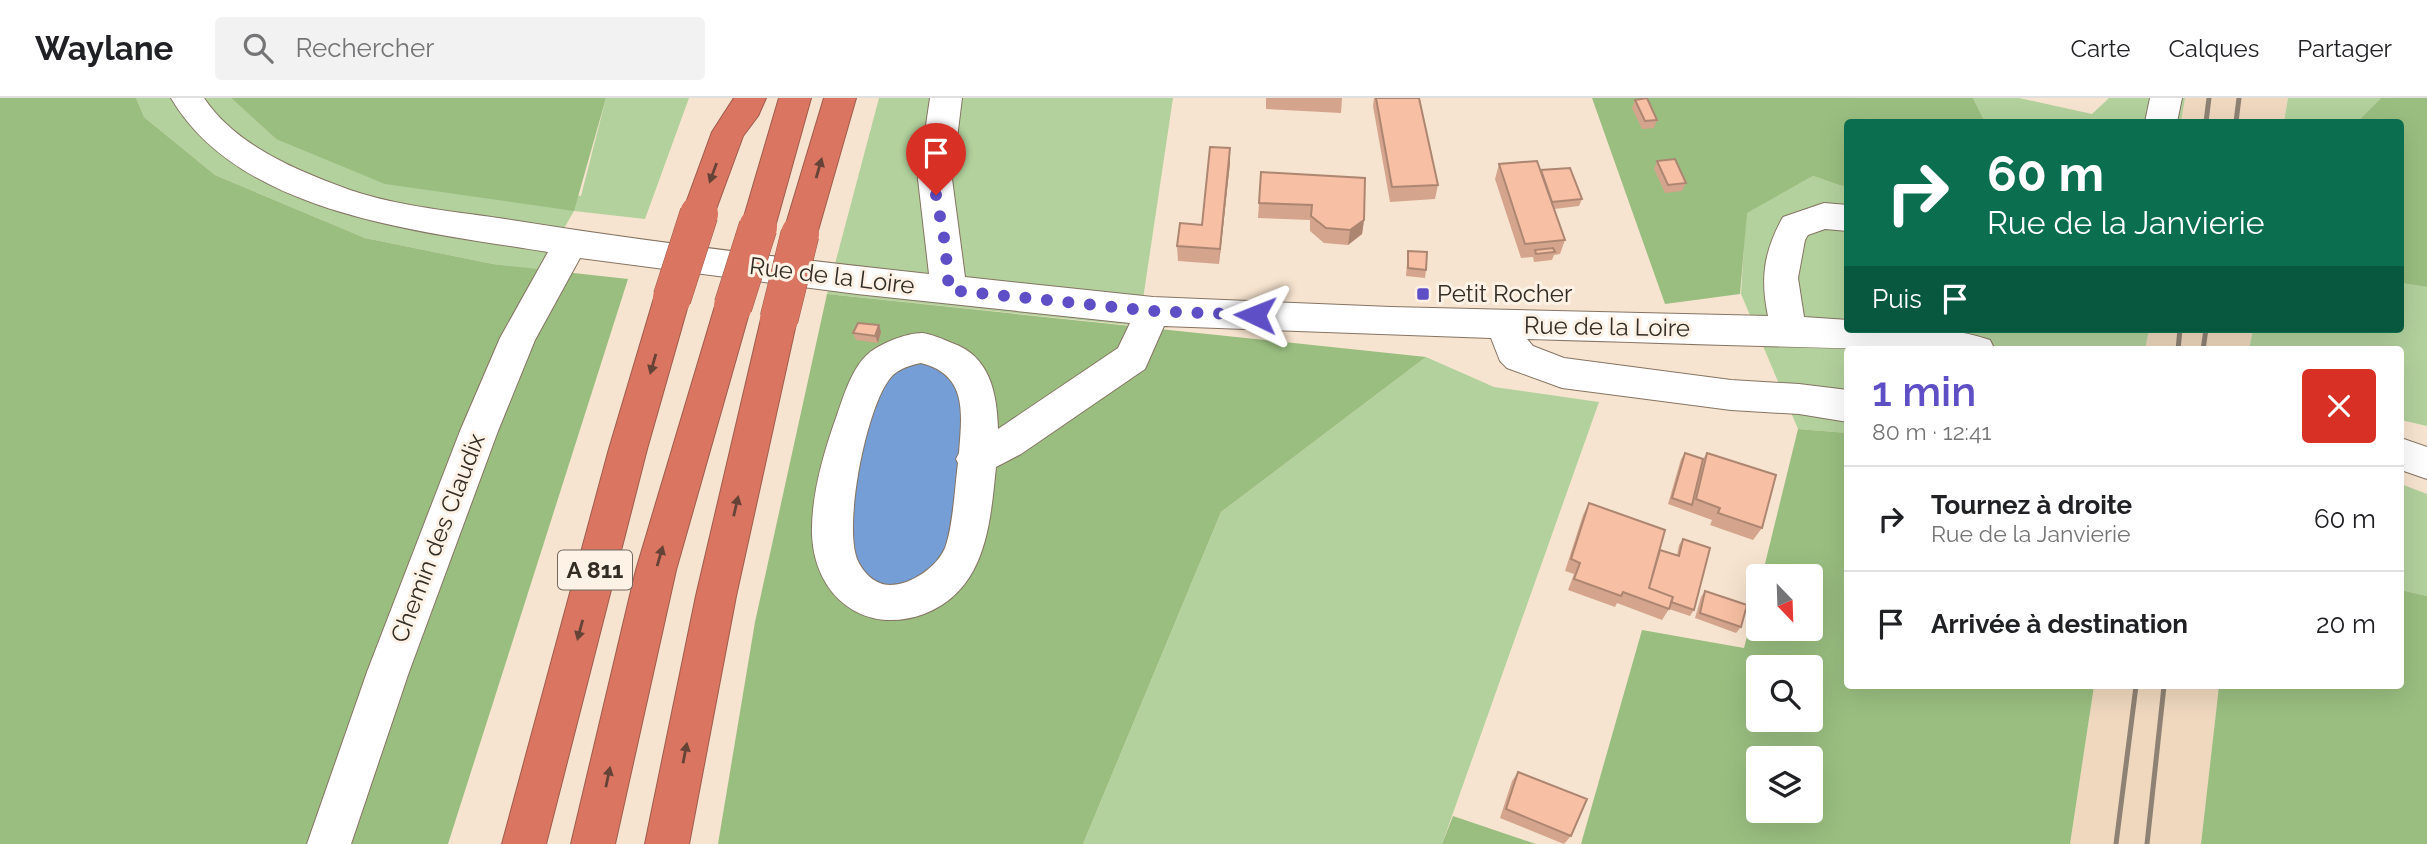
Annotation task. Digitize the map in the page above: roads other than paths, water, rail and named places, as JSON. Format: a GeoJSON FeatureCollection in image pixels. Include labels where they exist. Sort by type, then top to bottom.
{"type":"FeatureCollection","features":[{"type":"Feature","properties":{"kind":"highway"},"geometry":{"type":"LineString","coordinates":[[728,132],[730,98]]}},
{"type":"Feature","properties":{"kind":"highway","name":"A 811"},"geometry":{"type":"LineString","coordinates":[[524,844],[618,485],[672,298],[728,132],[747,108],[750,98]]}},
{"type":"Feature","properties":{"kind":"highway","name":"A 811"},"geometry":{"type":"LineString","coordinates":[[593,844],[656,570],[794,98]]}},
{"type":"Feature","properties":{"kind":"highway"},"geometry":{"type":"LineString","coordinates":[[667,844],[716,596],[779,319],[800,234],[840,98]]}},
{"type":"Feature","properties":{"kind":"street","name":"Rue de la Loire"},"geometry":{"type":"LineString","coordinates":[[187,98],[199,117],[262,167],[344,201],[394,214],[571,243],[949,290],[1153,311],[1789,331],[1883,337],[1947,346]]}},
{"type":"Feature","properties":{"kind":"street"},"geometry":{"type":"LineString","coordinates":[[946,98],[935,179],[949,290]]}},
{"type":"Feature","properties":{"kind":"street"},"geometry":{"type":"LineString","coordinates":[[2162,119],[2165,98]]}},
{"type":"Feature","properties":{"kind":"street"},"geometry":{"type":"LineString","coordinates":[[1789,331],[1778,278],[1785,244],[1795,226],[1824,216],[1844,218]]}},
{"type":"Feature","properties":{"kind":"street","name":"Chemin des Claudix"},"geometry":{"type":"LineString","coordinates":[[328,844],[388,672],[479,431],[518,338],[571,243]]}},
{"type":"Feature","properties":{"kind":"street"},"geometry":{"type":"LineString","coordinates":[[975,459],[1008,443],[1132,358],[1153,311]]}},
{"type":"Feature","properties":{"kind":"street"},"geometry":{"type":"LineString","coordinates":[[1504,324],[1513,351],[1520,357],[1562,373],[1731,395],[1799,398],[1844,405]]}},
{"type":"Feature","properties":{"kind":"street"},"geometry":{"type":"LineString","coordinates":[[921,348],[944,354],[967,370],[978,390],[975,459],[965,548],[959,563],[946,579],[925,595],[900,605],[873,602],[855,590],[841,569],[832,536],[842,458],[861,397],[877,368],[898,354],[921,348]]}},
{"type":"Feature","properties":{"kind":"street"},"geometry":{"type":"LineString","coordinates":[[2404,455],[2427,463]]}},
{"type":"Feature","properties":{"kind":"water"},"geometry":{"type":"Polygon","coordinates":[[[926,358],[970,397],[945,565],[892,594],[858,571],[849,548],[864,410],[891,367],[926,358]]]}},
{"type":"Feature","properties":{"kind":"railway"},"geometry":{"type":"LineString","coordinates":[[2206,119],[2209,98]]}},
{"type":"Feature","properties":{"kind":"railway"},"geometry":{"type":"LineString","coordinates":[[2236,119],[2239,98]]}},
{"type":"Feature","properties":{"kind":"railway"},"geometry":{"type":"LineString","coordinates":[[2178,346],[2180,333]]}},
{"type":"Feature","properties":{"kind":"railway"},"geometry":{"type":"LineString","coordinates":[[2204,346],[2205,333]]}},
{"type":"Feature","properties":{"kind":"railway"},"geometry":{"type":"LineString","coordinates":[[2116,844],[2136,689]]}},
{"type":"Feature","properties":{"kind":"railway"},"geometry":{"type":"LineString","coordinates":[[2147,844],[2164,689]]}},
{"type":"Feature","properties":{"kind":"place","name":"Petit Rocher"},"geometry":{"type":"Point","coordinates":[1423,294]}}]}
